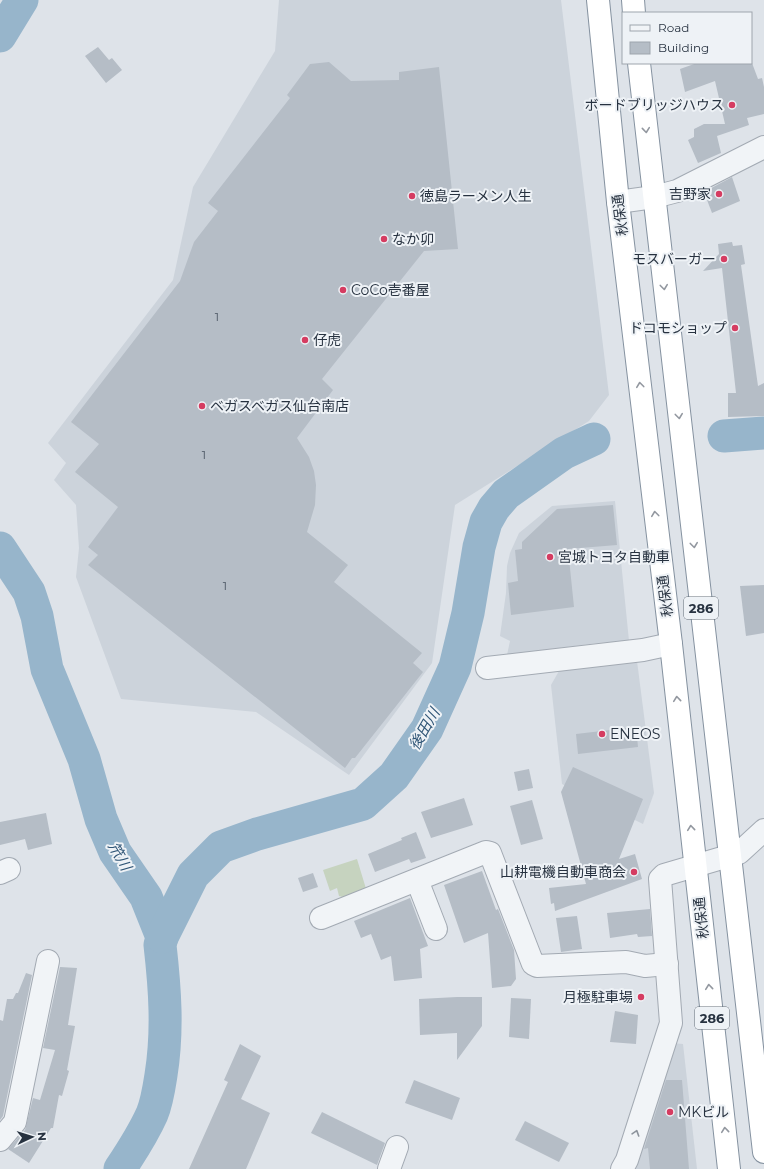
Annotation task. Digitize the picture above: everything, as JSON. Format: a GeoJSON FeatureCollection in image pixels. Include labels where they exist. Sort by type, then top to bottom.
{"type":"FeatureCollection","features":[{"type":"Feature","properties":{"kind":"highway","name":"秋保通"},"geometry":{"type":"LineString","coordinates":[[598,0],[618,202],[671,644],[729,1169]]}},
{"type":"Feature","properties":{"kind":"highway"},"geometry":{"type":"LineString","coordinates":[[633,0],[634,12]]}},
{"type":"Feature","properties":{"kind":"highway","name":"286"},"geometry":{"type":"LineString","coordinates":[[640,64],[730,856],[760,1083],[764,1152]]}},
{"type":"Feature","properties":{"kind":"street"},"geometry":{"type":"LineString","coordinates":[[618,202],[654,197],[677,191],[764,147]]}},
{"type":"Feature","properties":{"kind":"street"},"geometry":{"type":"LineString","coordinates":[[487,668],[643,650],[671,644]]}},
{"type":"Feature","properties":{"kind":"street"},"geometry":{"type":"LineString","coordinates":[[622,1169],[627,1160],[671,1023],[660,879],[664,875],[696,867],[739,853],[764,830]]}},
{"type":"Feature","properties":{"kind":"street"},"geometry":{"type":"LineString","coordinates":[[321,918],[486,852],[490,853],[533,964],[537,966],[626,962],[645,966],[667,964]]}},
{"type":"Feature","properties":{"kind":"street"},"geometry":{"type":"LineString","coordinates":[[416,880],[436,928]]}},
{"type":"Feature","properties":{"kind":"street"},"geometry":{"type":"LineString","coordinates":[[0,1140],[14,1122],[48,961]]}},
{"type":"Feature","properties":{"kind":"street"},"geometry":{"type":"LineString","coordinates":[[389,1169],[397,1147]]}},
{"type":"Feature","properties":{"kind":"shaded area"},"geometry":{"type":"Polygon","coordinates":[[[279,0],[561,0],[609,395],[589,421],[455,505],[432,663],[349,775],[256,712],[121,699],[76,577],[79,548],[76,505],[54,480],[66,463],[48,443],[173,280],[193,187],[275,51],[279,0]]]}},
{"type":"Feature","properties":{"kind":"shaded area"},"geometry":{"type":"Polygon","coordinates":[[[615,501],[629,641],[597,643],[507,655],[510,641],[500,636],[506,593],[507,566],[510,553],[519,533],[552,506],[615,501]]]}},
{"type":"Feature","properties":{"kind":"shaded area","name":"ENEOS"},"geometry":{"type":"Polygon","coordinates":[[[637,661],[654,793],[643,824],[562,784],[551,685],[559,671],[637,661]]]}},
{"type":"Feature","properties":{"kind":"shaded area"},"geometry":{"type":"Polygon","coordinates":[[[672,1043],[683,1044],[697,1169],[631,1169],[672,1043]]]}},
{"type":"Feature","properties":{"kind":"green space"},"geometry":{"type":"Polygon","coordinates":[[[357,859],[367,892],[350,899],[339,896],[337,888],[330,891],[323,870],[357,859]]]}},
{"type":"Feature","properties":{"kind":"building"},"geometry":{"type":"Polygon","coordinates":[[[98,47],[109,60],[112,58],[122,70],[106,83],[85,56],[98,47]]]}},
{"type":"Feature","properties":{"kind":"building","name":"ベガスベガス仙台南店"},"geometry":{"type":"Polygon","coordinates":[[[329,62],[351,81],[399,80],[399,72],[439,67],[458,249],[424,251],[322,379],[333,390],[297,438],[309,457],[314,471],[316,485],[315,505],[307,532],[348,565],[334,582],[422,653],[413,663],[423,672],[355,758],[352,758],[345,768],[88,565],[98,555],[88,547],[118,507],[75,472],[99,444],[71,422],[180,281],[194,242],[218,211],[208,203],[290,98],[287,95],[310,64],[329,62]]]}},
{"type":"Feature","properties":{"kind":"building"},"geometry":{"type":"Polygon","coordinates":[[[752,63],[758,79],[762,78],[764,87],[764,114],[747,118],[749,125],[717,136],[721,153],[698,163],[688,140],[694,137],[694,129],[704,124],[725,124],[715,81],[685,92],[680,69],[694,64],[752,63]]]}},
{"type":"Feature","properties":{"kind":"building"},"geometry":{"type":"Polygon","coordinates":[[[732,177],[740,201],[712,213],[704,192],[732,177]]]}},
{"type":"Feature","properties":{"kind":"building"},"geometry":{"type":"Polygon","coordinates":[[[732,242],[733,246],[742,245],[745,264],[741,265],[758,386],[764,383],[764,416],[728,417],[728,393],[736,393],[722,268],[703,271],[719,254],[718,244],[732,242]]]}},
{"type":"Feature","properties":{"kind":"building"},"geometry":{"type":"Polygon","coordinates":[[[613,505],[617,545],[568,549],[574,607],[511,615],[508,583],[518,581],[515,550],[522,549],[522,542],[557,509],[613,505]]]}},
{"type":"Feature","properties":{"kind":"building"},"geometry":{"type":"Polygon","coordinates":[[[764,585],[764,633],[746,636],[740,586],[764,585]]]}},
{"type":"Feature","properties":{"kind":"building"},"geometry":{"type":"Polygon","coordinates":[[[636,727],[638,747],[578,754],[576,734],[636,727]]]}},
{"type":"Feature","properties":{"kind":"building"},"geometry":{"type":"Polygon","coordinates":[[[573,767],[643,799],[619,859],[635,854],[642,879],[555,911],[554,903],[551,904],[549,888],[586,884],[561,792],[573,767]]]}},
{"type":"Feature","properties":{"kind":"building"},"geometry":{"type":"Polygon","coordinates":[[[529,769],[533,788],[518,791],[514,772],[529,769]]]}},
{"type":"Feature","properties":{"kind":"building"},"geometry":{"type":"Polygon","coordinates":[[[464,798],[473,825],[431,838],[421,812],[464,798]]]}},
{"type":"Feature","properties":{"kind":"building"},"geometry":{"type":"Polygon","coordinates":[[[532,800],[543,839],[521,845],[510,806],[532,800]]]}},
{"type":"Feature","properties":{"kind":"building"},"geometry":{"type":"Polygon","coordinates":[[[46,813],[52,844],[28,850],[25,839],[0,845],[0,822],[46,813]]]}},
{"type":"Feature","properties":{"kind":"building"},"geometry":{"type":"Polygon","coordinates":[[[416,832],[426,858],[411,863],[409,859],[375,872],[368,854],[402,840],[401,838],[416,832]]]}},
{"type":"Feature","properties":{"kind":"building"},"geometry":{"type":"Polygon","coordinates":[[[482,871],[496,910],[498,909],[514,950],[516,979],[511,986],[492,988],[488,933],[464,943],[444,885],[482,871]]]}},
{"type":"Feature","properties":{"kind":"building"},"geometry":{"type":"Polygon","coordinates":[[[313,873],[318,887],[303,892],[298,878],[313,873]]]}},
{"type":"Feature","properties":{"kind":"building"},"geometry":{"type":"Polygon","coordinates":[[[410,898],[428,946],[420,949],[422,978],[394,981],[391,956],[381,960],[371,934],[361,938],[354,921],[410,898]]]}},
{"type":"Feature","properties":{"kind":"building"},"geometry":{"type":"Polygon","coordinates":[[[650,909],[652,936],[638,937],[637,934],[610,938],[607,913],[650,909]]]}},
{"type":"Feature","properties":{"kind":"building"},"geometry":{"type":"Polygon","coordinates":[[[577,916],[582,949],[561,952],[556,918],[577,916]]]}},
{"type":"Feature","properties":{"kind":"building"},"geometry":{"type":"Polygon","coordinates":[[[60,967],[77,968],[68,1025],[75,1026],[67,1070],[69,1071],[62,1096],[59,1095],[53,1128],[51,1128],[29,1163],[8,1149],[25,1130],[33,1098],[40,1100],[55,1050],[43,1048],[60,967]]]}},
{"type":"Feature","properties":{"kind":"building"},"geometry":{"type":"Polygon","coordinates":[[[26,973],[32,975],[3,1116],[0,1120],[0,1020],[3,1021],[7,999],[13,999],[16,993],[18,993],[26,973]]]}},
{"type":"Feature","properties":{"kind":"building"},"geometry":{"type":"Polygon","coordinates":[[[482,997],[482,1026],[457,1060],[457,1033],[420,1035],[419,999],[482,997]]]}},
{"type":"Feature","properties":{"kind":"building"},"geometry":{"type":"Polygon","coordinates":[[[511,998],[531,999],[529,1039],[509,1037],[511,998]]]}},
{"type":"Feature","properties":{"kind":"building"},"geometry":{"type":"Polygon","coordinates":[[[615,1011],[638,1015],[636,1044],[610,1042],[615,1011]]]}},
{"type":"Feature","properties":{"kind":"building"},"geometry":{"type":"Polygon","coordinates":[[[240,1044],[261,1056],[241,1099],[270,1113],[246,1169],[189,1169],[228,1082],[224,1080],[240,1044]]]}},
{"type":"Feature","properties":{"kind":"building"},"geometry":{"type":"Polygon","coordinates":[[[414,1080],[460,1098],[452,1120],[405,1103],[414,1080]]]}},
{"type":"Feature","properties":{"kind":"building","name":"MKビル"},"geometry":{"type":"Polygon","coordinates":[[[666,1080],[682,1080],[689,1169],[650,1169],[648,1148],[644,1149],[666,1080]]]}},
{"type":"Feature","properties":{"kind":"building"},"geometry":{"type":"Polygon","coordinates":[[[322,1112],[385,1143],[377,1165],[311,1133],[322,1112]]]}},
{"type":"Feature","properties":{"kind":"building"},"geometry":{"type":"Polygon","coordinates":[[[525,1121],[569,1143],[559,1162],[515,1140],[525,1121]]]}},
{"type":"Feature","properties":{"kind":"waterway","name":"笊川"},"geometry":{"type":"LineString","coordinates":[[0,36],[22,0]]}},
{"type":"Feature","properties":{"kind":"waterway","name":"後田川"},"geometry":{"type":"LineString","coordinates":[[724,436],[764,433]]}},
{"type":"Feature","properties":{"kind":"waterway","name":"後田川"},"geometry":{"type":"LineString","coordinates":[[162,937],[193,875],[221,847],[257,834],[363,804],[394,776],[427,729],[455,667],[468,613],[479,547],[486,522],[494,508],[506,494],[564,453],[594,439]]}},
{"type":"Feature","properties":{"kind":"waterway","name":"笊川"},"geometry":{"type":"LineString","coordinates":[[0,548],[29,592],[37,616],[47,669],[84,759],[101,819],[115,852],[146,897],[162,937],[160,945],[165,1026],[159,1090],[149,1121],[120,1169]]}},
{"type":"Feature","properties":{"kind":"place","name":"ボードブリッジハウス"},"geometry":{"type":"Point","coordinates":[732,105]}},
{"type":"Feature","properties":{"kind":"place","name":"吉野家"},"geometry":{"type":"Point","coordinates":[719,194]}},
{"type":"Feature","properties":{"kind":"place","name":"徳島ラーメン人生"},"geometry":{"type":"Point","coordinates":[412,196]}},
{"type":"Feature","properties":{"kind":"place","name":"なか卯"},"geometry":{"type":"Point","coordinates":[384,239]}},
{"type":"Feature","properties":{"kind":"place","name":"モスバーガー"},"geometry":{"type":"Point","coordinates":[724,259]}},
{"type":"Feature","properties":{"kind":"place","name":"CoCo壱番屋"},"geometry":{"type":"Point","coordinates":[343,290]}},
{"type":"Feature","properties":{"kind":"place","name":"ドコモショップ"},"geometry":{"type":"Point","coordinates":[735,328]}},
{"type":"Feature","properties":{"kind":"place","name":"仔虎"},"geometry":{"type":"Point","coordinates":[305,340]}},
{"type":"Feature","properties":{"kind":"place","name":"ベガスベガス仙台南店"},"geometry":{"type":"Point","coordinates":[202,406]}},
{"type":"Feature","properties":{"kind":"place","name":"宮城トヨタ自動車"},"geometry":{"type":"Point","coordinates":[550,557]}},
{"type":"Feature","properties":{"kind":"place","name":"ENEOS"},"geometry":{"type":"Point","coordinates":[602,734]}},
{"type":"Feature","properties":{"kind":"place","name":"山耕電機自動車商会"},"geometry":{"type":"Point","coordinates":[634,872]}},
{"type":"Feature","properties":{"kind":"place","name":"月極駐車場"},"geometry":{"type":"Point","coordinates":[641,997]}},
{"type":"Feature","properties":{"kind":"place","name":"MKビル"},"geometry":{"type":"Point","coordinates":[670,1112]}}]}
